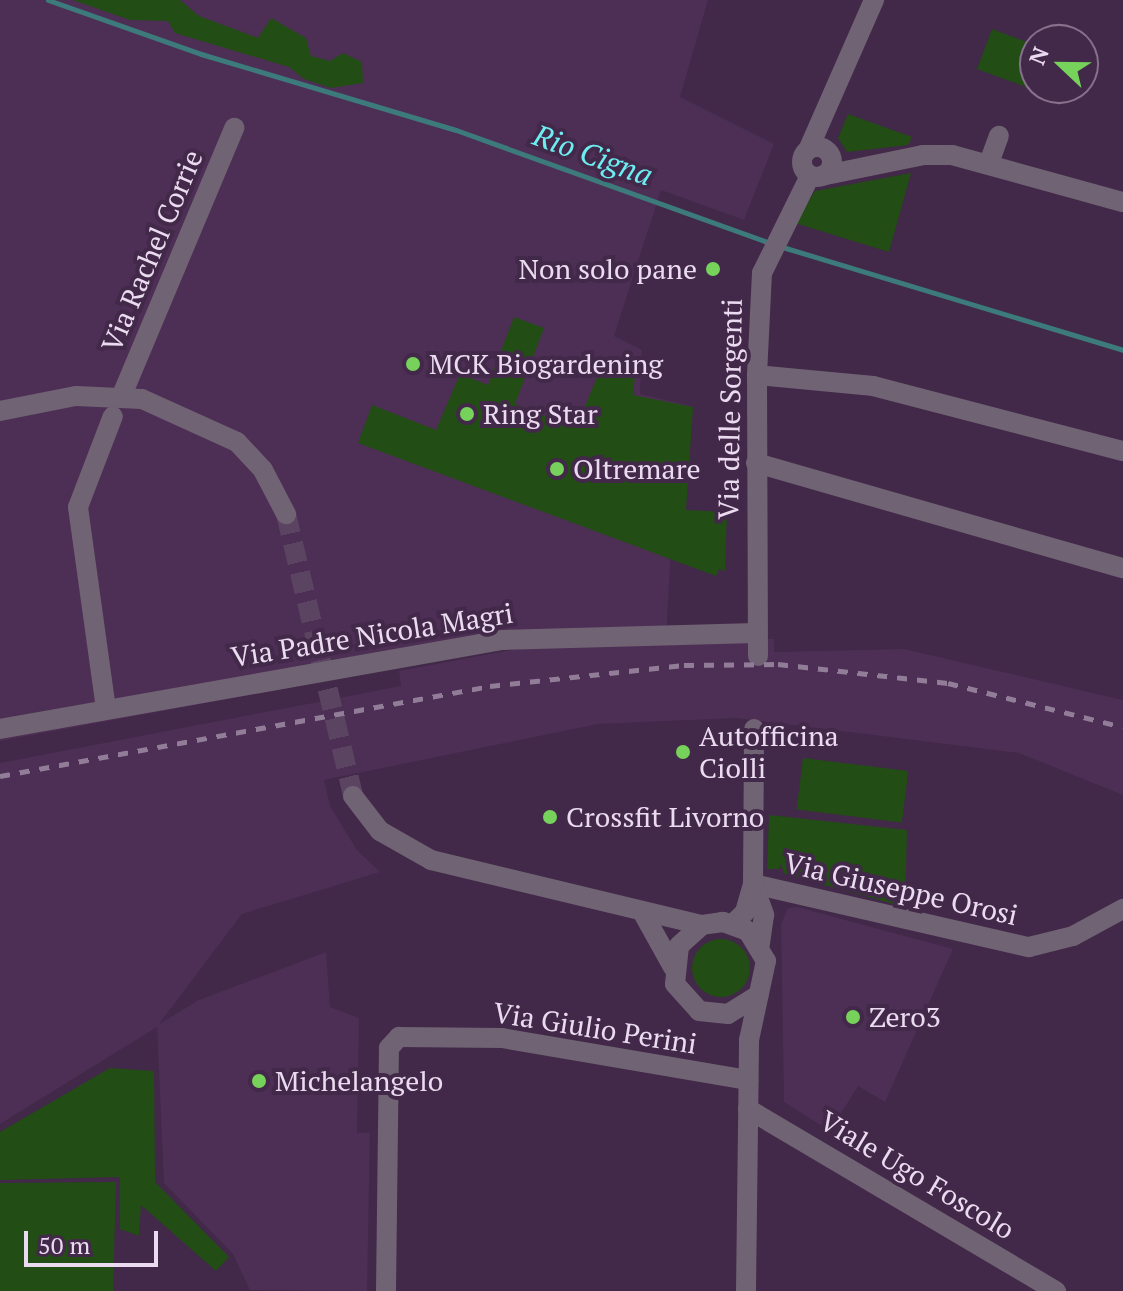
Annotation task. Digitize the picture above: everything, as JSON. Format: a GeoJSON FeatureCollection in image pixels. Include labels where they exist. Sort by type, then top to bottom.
{"type":"FeatureCollection","features":[{"type":"Feature","properties":{"kind":"street"},"geometry":{"type":"LineString","coordinates":[[854,167],[821,150],[823,124],[874,0]]}},
{"type":"Feature","properties":{"kind":"street","name":"Via Rachel Corrie"},"geometry":{"type":"LineString","coordinates":[[122,395],[234,128]]}},
{"type":"Feature","properties":{"kind":"street"},"geometry":{"type":"LineString","coordinates":[[989,163],[999,136]]}},
{"type":"Feature","properties":{"kind":"street","name":"Via delle Sorgenti"},"geometry":{"type":"LineString","coordinates":[[758,656],[757,375],[765,263],[783,222],[816,176],[831,167],[821,150]]}},
{"type":"Feature","properties":{"kind":"street"},"geometry":{"type":"LineString","coordinates":[[816,176],[923,155],[989,163],[1123,202]]}},
{"type":"Feature","properties":{"kind":"street"},"geometry":{"type":"LineString","coordinates":[[757,375],[908,393],[1123,451]]}},
{"type":"Feature","properties":{"kind":"street"},"geometry":{"type":"LineString","coordinates":[[0,411],[76,396],[122,395],[171,409],[237,442],[269,479],[286,514]]}},
{"type":"Feature","properties":{"kind":"street"},"geometry":{"type":"LineString","coordinates":[[106,709],[78,507],[113,416]]}},
{"type":"Feature","properties":{"kind":"street"},"geometry":{"type":"LineString","coordinates":[[756,463],[1123,568]]}},
{"type":"Feature","properties":{"kind":"street","name":"Via Padre Nicola Magri"},"geometry":{"type":"LineString","coordinates":[[0,729],[321,669],[502,640],[756,633]]}},
{"type":"Feature","properties":{"kind":"street"},"geometry":{"type":"LineString","coordinates":[[733,924],[745,912],[753,884],[754,729]]}},
{"type":"Feature","properties":{"kind":"street"},"geometry":{"type":"LineString","coordinates":[[353,796],[380,831],[422,856],[598,897],[644,915],[702,925],[733,924],[760,945]]}},
{"type":"Feature","properties":{"kind":"street"},"geometry":{"type":"LineString","coordinates":[[746,1291],[749,1040],[758,995],[767,970],[760,945],[764,915],[753,884]]}},
{"type":"Feature","properties":{"kind":"street","name":"Via Giuseppe Orosi"},"geometry":{"type":"LineString","coordinates":[[753,884],[1029,947],[1073,936],[1123,909]]}},
{"type":"Feature","properties":{"kind":"street"},"geometry":{"type":"LineString","coordinates":[[644,915],[673,968],[684,999],[699,1011],[720,1016],[749,1040]]}},
{"type":"Feature","properties":{"kind":"street"},"geometry":{"type":"LineString","coordinates":[[673,968],[679,946],[702,925]]}},
{"type":"Feature","properties":{"kind":"street"},"geometry":{"type":"LineString","coordinates":[[720,1016],[743,1008],[758,995]]}},
{"type":"Feature","properties":{"kind":"street","name":"Via Giulio Perini"},"geometry":{"type":"LineString","coordinates":[[386,1291],[389,1048],[399,1037],[502,1038],[748,1080]]}},
{"type":"Feature","properties":{"kind":"street","name":"Viale Ugo Foscolo"},"geometry":{"type":"LineString","coordinates":[[748,1109],[1056,1291]]}},
{"type":"Feature","properties":{"kind":"shaded area"},"geometry":{"type":"Polygon","coordinates":[[[0,0],[708,0],[680,97],[774,144],[744,220],[661,190],[614,336],[642,350],[640,394],[691,406],[673,512],[666,638],[531,643],[0,741],[0,0]]]}},
{"type":"Feature","properties":{"kind":"shaded area"},"geometry":{"type":"Polygon","coordinates":[[[673,639],[774,639],[774,652],[904,649],[1123,700],[1123,795],[1019,753],[736,718],[598,724],[324,780],[330,806],[357,850],[380,872],[242,914],[159,1024],[199,1000],[326,952],[330,1007],[359,1018],[357,1133],[370,1133],[367,1291],[250,1290],[233,1254],[164,1183],[157,1027],[0,1124],[0,763],[401,686],[399,671],[532,646],[673,639]]]}},
{"type":"Feature","properties":{"kind":"shaded area","name":"Zero3"},"geometry":{"type":"Polygon","coordinates":[[[797,907],[953,949],[885,1102],[858,1086],[830,1131],[784,1102],[781,924],[788,908],[797,907]]]}},
{"type":"Feature","properties":{"kind":"green space"},"geometry":{"type":"Polygon","coordinates":[[[73,0],[180,0],[199,16],[258,38],[271,18],[306,38],[311,56],[330,61],[343,53],[362,62],[363,83],[331,88],[304,79],[289,67],[175,33],[168,21],[130,20],[73,0]]]}},
{"type":"Feature","properties":{"kind":"green space"},"geometry":{"type":"Polygon","coordinates":[[[992,29],[1019,39],[1019,84],[977,69],[992,29]]]}},
{"type":"Feature","properties":{"kind":"green space"},"geometry":{"type":"Polygon","coordinates":[[[848,114],[912,137],[908,145],[847,152],[838,138],[848,114]]]}},
{"type":"Feature","properties":{"kind":"green space"},"geometry":{"type":"Polygon","coordinates":[[[911,173],[889,252],[795,223],[815,191],[911,173]]]}},
{"type":"Feature","properties":{"kind":"green space","name":"Oltremare"},"geometry":{"type":"Polygon","coordinates":[[[514,317],[544,328],[515,404],[576,428],[603,363],[635,375],[633,395],[693,407],[686,510],[727,512],[725,571],[719,569],[716,576],[358,443],[372,405],[436,430],[460,374],[488,385],[514,317]]]}},
{"type":"Feature","properties":{"kind":"green space"},"geometry":{"type":"Polygon","coordinates":[[[803,758],[908,771],[902,823],[797,810],[803,758]]]}},
{"type":"Feature","properties":{"kind":"green space"},"geometry":{"type":"Polygon","coordinates":[[[769,815],[907,830],[905,907],[785,874],[780,864],[779,869],[767,869],[769,815]]]}},
{"type":"Feature","properties":{"kind":"green space"},"geometry":{"type":"Polygon","coordinates":[[[721,939],[732,941],[741,948],[748,957],[748,979],[741,988],[732,995],[721,997],[710,995],[701,988],[694,979],[692,968],[694,957],[701,948],[710,941],[721,939]]]}},
{"type":"Feature","properties":{"kind":"green space"},"geometry":{"type":"Polygon","coordinates":[[[110,1068],[154,1071],[155,1182],[229,1257],[216,1271],[141,1205],[139,1236],[120,1229],[120,1177],[0,1180],[0,1132],[110,1068]]]}},
{"type":"Feature","properties":{"kind":"green space"},"geometry":{"type":"Polygon","coordinates":[[[116,1182],[113,1291],[0,1291],[0,1183],[116,1182]]]}},
{"type":"Feature","properties":{"kind":"waterway","name":"Rio Cigna"},"geometry":{"type":"LineString","coordinates":[[48,0],[201,54],[456,130],[770,243]]}},
{"type":"Feature","properties":{"kind":"waterway","name":"Rio Cigna"},"geometry":{"type":"LineString","coordinates":[[779,246],[1123,350]]}},
{"type":"Feature","properties":{"kind":"tunnel"},"geometry":{"type":"LineString","coordinates":[[286,514],[353,796]]}},
{"type":"Feature","properties":{"kind":"railway"},"geometry":{"type":"LineString","coordinates":[[0,776],[490,686],[684,665],[778,664],[948,683],[1123,727]]}},
{"type":"Feature","properties":{"kind":"place","name":"Non solo pane"},"geometry":{"type":"Point","coordinates":[713,269]}},
{"type":"Feature","properties":{"kind":"place","name":"MCK Biogardening"},"geometry":{"type":"Point","coordinates":[413,364]}},
{"type":"Feature","properties":{"kind":"place","name":"Ring Star"},"geometry":{"type":"Point","coordinates":[467,414]}},
{"type":"Feature","properties":{"kind":"place","name":"Oltremare"},"geometry":{"type":"Point","coordinates":[557,469]}},
{"type":"Feature","properties":{"kind":"place","name":"Autofficina Ciolli"},"geometry":{"type":"Point","coordinates":[683,752]}},
{"type":"Feature","properties":{"kind":"place","name":"Crossfit Livorno"},"geometry":{"type":"Point","coordinates":[550,817]}},
{"type":"Feature","properties":{"kind":"place","name":"Zero3"},"geometry":{"type":"Point","coordinates":[853,1017]}},
{"type":"Feature","properties":{"kind":"place","name":"Michelangelo"},"geometry":{"type":"Point","coordinates":[259,1081]}}]}
